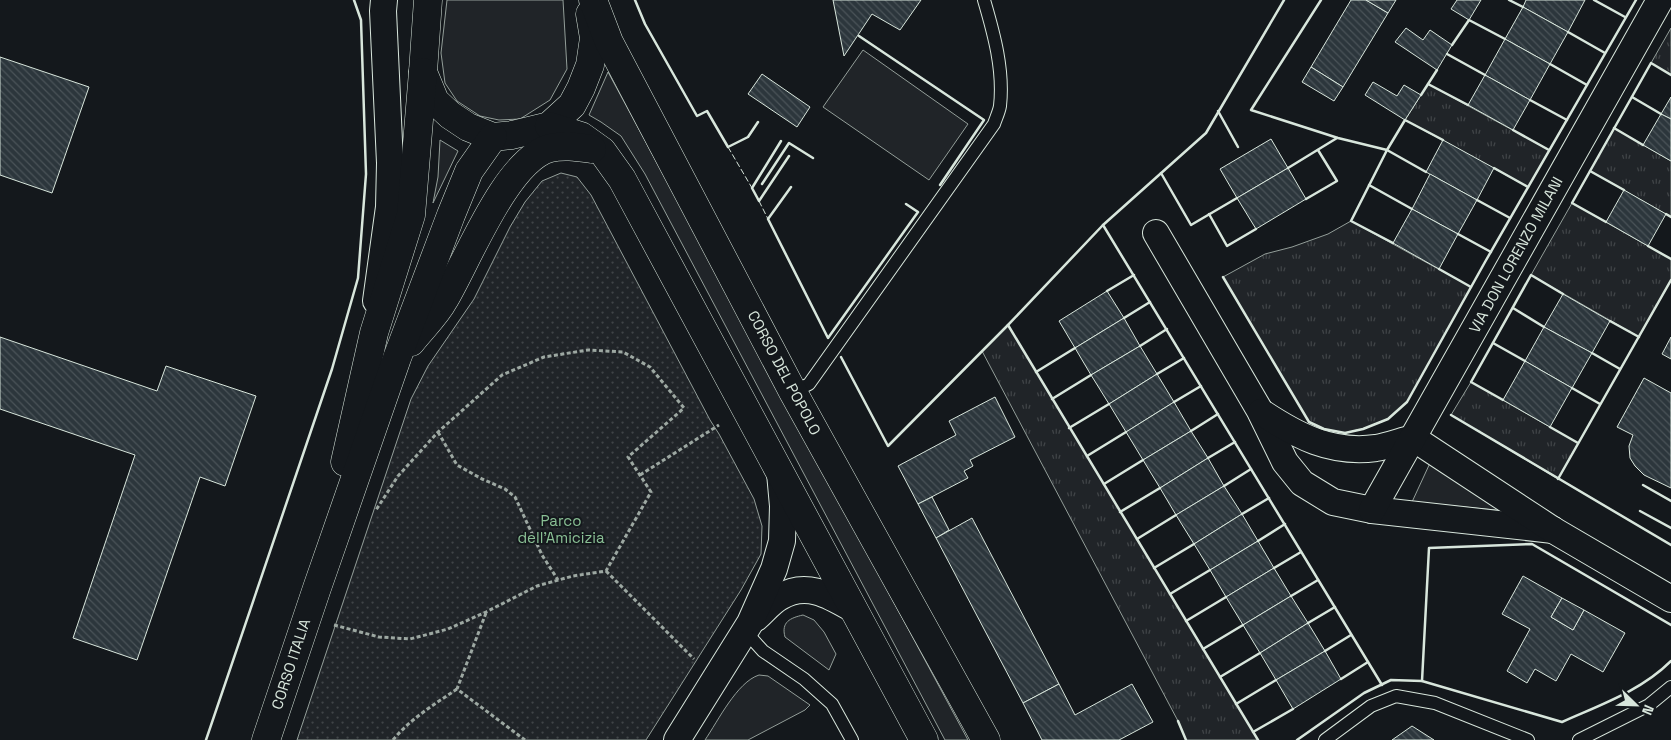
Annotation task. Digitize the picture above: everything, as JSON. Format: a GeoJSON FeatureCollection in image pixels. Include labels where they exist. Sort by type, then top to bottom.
{"type":"FeatureCollection","features":[{"type":"Feature","properties":{"kind":"street"},"geometry":{"type":"LineString","coordinates":[[374,333],[377,290],[390,207],[384,0]]}},
{"type":"Feature","properties":{"kind":"street"},"geometry":{"type":"LineString","coordinates":[[317,588],[374,333],[411,215],[428,0]]}},
{"type":"Feature","properties":{"kind":"street"},"geometry":{"type":"LineString","coordinates":[[423,72],[435,101],[450,115],[468,127],[493,137],[512,135],[549,126],[572,105],[590,65],[594,38],[588,0]]}},
{"type":"Feature","properties":{"kind":"street","name":"CORSO DEL POPOLO"},"geometry":{"type":"LineString","coordinates":[[593,0],[609,42],[793,392],[986,740]]}},
{"type":"Feature","properties":{"kind":"street","name":"VIA DON LORENZO MILANI"},"geometry":{"type":"LineString","coordinates":[[1372,510],[1660,0]]}},
{"type":"Feature","properties":{"kind":"street"},"geometry":{"type":"LineString","coordinates":[[549,126],[581,136],[602,151],[622,179],[924,740]]}},
{"type":"Feature","properties":{"kind":"street"},"geometry":{"type":"LineString","coordinates":[[317,588],[397,358],[451,215],[469,171],[493,137]]}},
{"type":"Feature","properties":{"kind":"street"},"geometry":{"type":"LineString","coordinates":[[397,358],[443,302],[498,198],[511,179],[528,161],[548,149],[570,146],[602,151]]}},
{"type":"Feature","properties":{"kind":"street"},"geometry":{"type":"LineString","coordinates":[[1156,233],[1260,411],[1285,462],[1302,483],[1333,502],[1372,510],[1553,530]]}},
{"type":"Feature","properties":{"kind":"street"},"geometry":{"type":"LineString","coordinates":[[1260,411],[1292,432],[1320,444],[1351,450],[1377,448],[1413,438],[1553,530],[1671,599]]}},
{"type":"Feature","properties":{"kind":"street"},"geometry":{"type":"LineString","coordinates":[[676,740],[747,627],[774,569],[782,541],[784,506],[779,472]]}},
{"type":"Feature","properties":{"kind":"street","name":"CORSO ITALIA"},"geometry":{"type":"LineString","coordinates":[[266,740],[317,588]]}},
{"type":"Feature","properties":{"kind":"street"},"geometry":{"type":"LineString","coordinates":[[747,627],[779,597],[796,590],[812,589],[829,595],[853,609]]}},
{"type":"Feature","properties":{"kind":"lane"},"geometry":{"type":"LineString","coordinates":[[793,392],[809,384],[994,124],[1000,107],[1000,74],[995,42],[984,0]]}},
{"type":"Feature","properties":{"kind":"lane"},"geometry":{"type":"LineString","coordinates":[[747,627],[763,651],[804,679],[832,704],[852,740]]}},
{"type":"Feature","properties":{"kind":"lane"},"geometry":{"type":"LineString","coordinates":[[1579,740],[1649,705],[1671,687]]}},
{"type":"Feature","properties":{"kind":"lane"},"geometry":{"type":"LineString","coordinates":[[1326,740],[1371,706],[1396,696],[1435,703],[1528,740]]}},
{"type":"Feature","properties":{"kind":"path"},"geometry":{"type":"LineString","coordinates":[[373,516],[398,476],[438,432],[502,375],[544,357],[588,350],[623,352],[650,367],[684,408],[628,457],[651,492],[606,571]]}},
{"type":"Feature","properties":{"kind":"path"},"geometry":{"type":"LineString","coordinates":[[640,475],[719,425]]}},
{"type":"Feature","properties":{"kind":"path"},"geometry":{"type":"LineString","coordinates":[[438,432],[457,464],[482,479],[505,489],[515,497],[542,555],[558,580]]}},
{"type":"Feature","properties":{"kind":"path"},"geometry":{"type":"LineString","coordinates":[[332,624],[379,637],[410,638],[448,629],[537,586],[573,576],[606,571]]}},
{"type":"Feature","properties":{"kind":"path"},"geometry":{"type":"LineString","coordinates":[[606,571],[700,665]]}},
{"type":"Feature","properties":{"kind":"path"},"geometry":{"type":"LineString","coordinates":[[393,740],[428,709],[457,689],[486,612]]}},
{"type":"Feature","properties":{"kind":"path"},"geometry":{"type":"LineString","coordinates":[[457,689],[525,740]]}},
{"type":"Feature","properties":{"kind":"green space"},"geometry":{"type":"Polygon","coordinates":[[[447,0],[563,0],[567,69],[550,100],[520,119],[499,120],[480,116],[457,101],[445,83],[441,53],[447,0]]]}},
{"type":"Feature","properties":{"kind":"green space"},"geometry":{"type":"Polygon","coordinates":[[[1671,28],[1671,75],[1651,63],[1671,28]]]}},
{"type":"Feature","properties":{"kind":"green space"},"geometry":{"type":"Polygon","coordinates":[[[863,50],[968,124],[929,180],[823,107],[863,50]]]}},
{"type":"Feature","properties":{"kind":"green space"},"geometry":{"type":"Polygon","coordinates":[[[608,72],[968,740],[945,740],[645,174],[621,136],[589,115],[608,72]]]}},
{"type":"Feature","properties":{"kind":"green space"},"geometry":{"type":"Polygon","coordinates":[[[1428,84],[1549,150],[1528,187],[1405,120],[1428,84]]]}},
{"type":"Feature","properties":{"kind":"green space"},"geometry":{"type":"Polygon","coordinates":[[[1614,128],[1671,161],[1671,217],[1590,171],[1614,128]]]}},
{"type":"Feature","properties":{"kind":"green space"},"geometry":{"type":"Polygon","coordinates":[[[440,140],[458,151],[433,203],[438,177],[440,140]]]}},
{"type":"Feature","properties":{"kind":"green space","name":"Parco dell'Amicizia"},"geometry":{"type":"Polygon","coordinates":[[[561,173],[577,177],[591,195],[754,499],[762,526],[761,554],[741,590],[646,740],[297,740],[411,399],[428,366],[474,299],[510,227],[525,202],[542,181],[561,173]]]}},
{"type":"Feature","properties":{"kind":"green space"},"geometry":{"type":"Polygon","coordinates":[[[1572,203],[1671,259],[1671,280],[1639,337],[1531,275],[1572,203]]]}},
{"type":"Feature","properties":{"kind":"green space"},"geometry":{"type":"Polygon","coordinates":[[[1351,221],[1471,287],[1407,402],[1388,419],[1363,429],[1345,433],[1324,429],[1309,422],[1223,277],[1265,254],[1328,234],[1351,221]]]}},
{"type":"Feature","properties":{"kind":"green space"},"geometry":{"type":"Polygon","coordinates":[[[1008,325],[1258,740],[1186,740],[1178,721],[982,351],[1008,325]]]}},
{"type":"Feature","properties":{"kind":"green space"},"geometry":{"type":"Polygon","coordinates":[[[1471,382],[1578,443],[1558,479],[1451,415],[1471,382]]]}},
{"type":"Feature","properties":{"kind":"green space"},"geometry":{"type":"Polygon","coordinates":[[[1430,463],[1506,511],[1412,502],[1430,463]]]}},
{"type":"Feature","properties":{"kind":"green space"},"geometry":{"type":"Polygon","coordinates":[[[803,615],[814,620],[824,632],[836,654],[829,670],[785,637],[784,628],[786,624],[794,618],[803,615]]]}},
{"type":"Feature","properties":{"kind":"green space"},"geometry":{"type":"Polygon","coordinates":[[[759,675],[768,676],[810,705],[805,710],[748,740],[705,740],[743,685],[759,675]]]}},
{"type":"Feature","properties":{"kind":"building"},"geometry":{"type":"Polygon","coordinates":[[[833,0],[921,0],[900,30],[872,14],[844,56],[833,0]]]}},
{"type":"Feature","properties":{"kind":"building"},"geometry":{"type":"Polygon","coordinates":[[[1351,0],[1366,0],[1388,13],[1343,87],[1311,67],[1351,0]]]}},
{"type":"Feature","properties":{"kind":"building"},"geometry":{"type":"Polygon","coordinates":[[[1366,0],[1396,0],[1388,13],[1366,0]]]}},
{"type":"Feature","properties":{"kind":"building"},"geometry":{"type":"Polygon","coordinates":[[[1457,0],[1481,0],[1469,20],[1451,9],[1457,0]]]}},
{"type":"Feature","properties":{"kind":"building"},"geometry":{"type":"Polygon","coordinates":[[[1526,0],[1585,0],[1568,32],[1523,7],[1526,0]]]}},
{"type":"Feature","properties":{"kind":"building"},"geometry":{"type":"Polygon","coordinates":[[[1523,7],[1568,32],[1550,64],[1505,39],[1523,7]]]}},
{"type":"Feature","properties":{"kind":"building"},"geometry":{"type":"Polygon","coordinates":[[[1406,28],[1423,40],[1430,30],[1452,45],[1437,70],[1395,42],[1406,28]]]}},
{"type":"Feature","properties":{"kind":"building"},"geometry":{"type":"Polygon","coordinates":[[[1505,39],[1550,64],[1530,100],[1485,75],[1505,39]]]}},
{"type":"Feature","properties":{"kind":"building"},"geometry":{"type":"Polygon","coordinates":[[[0,57],[89,87],[52,193],[0,175],[0,57]]]}},
{"type":"Feature","properties":{"kind":"building"},"geometry":{"type":"Polygon","coordinates":[[[1311,67],[1343,87],[1334,101],[1302,82],[1311,67]]]}},
{"type":"Feature","properties":{"kind":"building"},"geometry":{"type":"Polygon","coordinates":[[[762,74],[810,107],[797,127],[748,94],[762,74]]]}},
{"type":"Feature","properties":{"kind":"building"},"geometry":{"type":"Polygon","coordinates":[[[1485,75],[1530,100],[1513,130],[1468,105],[1485,75]]]}},
{"type":"Feature","properties":{"kind":"building"},"geometry":{"type":"Polygon","coordinates":[[[1373,82],[1397,96],[1404,85],[1421,95],[1405,120],[1365,95],[1373,82]]]}},
{"type":"Feature","properties":{"kind":"building"},"geometry":{"type":"Polygon","coordinates":[[[1671,97],[1671,119],[1661,114],[1671,97]]]}},
{"type":"Feature","properties":{"kind":"building"},"geometry":{"type":"Polygon","coordinates":[[[1661,114],[1671,119],[1671,161],[1643,145],[1661,114]]]}},
{"type":"Feature","properties":{"kind":"building"},"geometry":{"type":"Polygon","coordinates":[[[1271,139],[1288,168],[1237,198],[1220,169],[1271,139]]]}},
{"type":"Feature","properties":{"kind":"building"},"geometry":{"type":"Polygon","coordinates":[[[1443,140],[1494,168],[1477,200],[1426,172],[1443,140]]]}},
{"type":"Feature","properties":{"kind":"building"},"geometry":{"type":"Polygon","coordinates":[[[1288,168],[1306,199],[1256,229],[1237,198],[1288,168]]]}},
{"type":"Feature","properties":{"kind":"building"},"geometry":{"type":"Polygon","coordinates":[[[1430,174],[1477,200],[1458,234],[1412,209],[1430,174]]]}},
{"type":"Feature","properties":{"kind":"building"},"geometry":{"type":"Polygon","coordinates":[[[1624,190],[1666,214],[1648,246],[1606,222],[1624,190]]]}},
{"type":"Feature","properties":{"kind":"building"},"geometry":{"type":"Polygon","coordinates":[[[1412,209],[1458,234],[1439,269],[1393,243],[1412,209]]]}},
{"type":"Feature","properties":{"kind":"building"},"geometry":{"type":"Polygon","coordinates":[[[1107,291],[1124,318],[1075,348],[1059,321],[1107,291]]]}},
{"type":"Feature","properties":{"kind":"building"},"geometry":{"type":"Polygon","coordinates":[[[1563,294],[1610,321],[1592,353],[1544,327],[1563,294]]]}},
{"type":"Feature","properties":{"kind":"building"},"geometry":{"type":"Polygon","coordinates":[[[1124,318],[1140,346],[1091,375],[1075,348],[1124,318]]]}},
{"type":"Feature","properties":{"kind":"building"},"geometry":{"type":"Polygon","coordinates":[[[1544,327],[1592,353],[1572,388],[1525,361],[1544,327]]]}},
{"type":"Feature","properties":{"kind":"building"},"geometry":{"type":"Polygon","coordinates":[[[0,337],[157,391],[166,366],[256,396],[225,486],[200,477],[137,660],[73,638],[135,455],[0,409],[0,337]]]}},
{"type":"Feature","properties":{"kind":"building"},"geometry":{"type":"Polygon","coordinates":[[[1671,337],[1671,359],[1662,354],[1671,337]]]}},
{"type":"Feature","properties":{"kind":"building"},"geometry":{"type":"Polygon","coordinates":[[[1140,346],[1157,374],[1109,404],[1091,375],[1140,346]]]}},
{"type":"Feature","properties":{"kind":"building"},"geometry":{"type":"Polygon","coordinates":[[[1525,361],[1572,388],[1550,427],[1503,400],[1525,361]]]}},
{"type":"Feature","properties":{"kind":"building"},"geometry":{"type":"Polygon","coordinates":[[[1157,374],[1174,402],[1126,432],[1109,404],[1157,374]]]}},
{"type":"Feature","properties":{"kind":"building"},"geometry":{"type":"Polygon","coordinates":[[[1644,378],[1671,393],[1671,488],[1644,475],[1635,466],[1630,458],[1629,446],[1633,435],[1617,427],[1644,378]]]}},
{"type":"Feature","properties":{"kind":"building"},"geometry":{"type":"Polygon","coordinates":[[[995,397],[1015,437],[970,460],[973,466],[964,471],[968,478],[918,504],[898,466],[956,435],[949,421],[995,397]]]}},
{"type":"Feature","properties":{"kind":"building"},"geometry":{"type":"Polygon","coordinates":[[[1174,402],[1191,431],[1143,460],[1126,432],[1174,402]]]}},
{"type":"Feature","properties":{"kind":"building"},"geometry":{"type":"Polygon","coordinates":[[[1191,431],[1208,458],[1160,488],[1143,460],[1191,431]]]}},
{"type":"Feature","properties":{"kind":"building"},"geometry":{"type":"Polygon","coordinates":[[[1208,458],[1224,486],[1176,515],[1160,488],[1208,458]]]}},
{"type":"Feature","properties":{"kind":"building"},"geometry":{"type":"Polygon","coordinates":[[[1224,486],[1242,514],[1194,544],[1176,515],[1224,486]]]}},
{"type":"Feature","properties":{"kind":"building"},"geometry":{"type":"Polygon","coordinates":[[[932,497],[949,530],[936,538],[918,504],[932,497]]]}},
{"type":"Feature","properties":{"kind":"building"},"geometry":{"type":"Polygon","coordinates":[[[1242,514],[1258,541],[1210,570],[1194,544],[1242,514]]]}},
{"type":"Feature","properties":{"kind":"building"},"geometry":{"type":"Polygon","coordinates":[[[972,518],[1059,684],[1023,703],[936,538],[972,518]]]}},
{"type":"Feature","properties":{"kind":"building"},"geometry":{"type":"Polygon","coordinates":[[[1258,541],[1274,568],[1226,597],[1210,570],[1258,541]]]}},
{"type":"Feature","properties":{"kind":"building"},"geometry":{"type":"Polygon","coordinates":[[[1274,568],[1291,596],[1243,625],[1226,597],[1274,568]]]}},
{"type":"Feature","properties":{"kind":"building"},"geometry":{"type":"Polygon","coordinates":[[[1523,576],[1562,598],[1551,617],[1573,630],[1584,610],[1625,633],[1603,672],[1571,654],[1556,681],[1535,669],[1527,683],[1507,671],[1530,629],[1502,614],[1523,576]]]}},
{"type":"Feature","properties":{"kind":"building"},"geometry":{"type":"Polygon","coordinates":[[[1291,596],[1308,623],[1260,653],[1243,625],[1291,596]]]}},
{"type":"Feature","properties":{"kind":"building"},"geometry":{"type":"Polygon","coordinates":[[[1562,598],[1584,610],[1573,630],[1551,617],[1562,598]]]}},
{"type":"Feature","properties":{"kind":"building"},"geometry":{"type":"Polygon","coordinates":[[[1308,623],[1325,651],[1276,680],[1260,653],[1308,623]]]}},
{"type":"Feature","properties":{"kind":"building"},"geometry":{"type":"Polygon","coordinates":[[[1325,651],[1341,679],[1293,709],[1276,680],[1325,651]]]}},
{"type":"Feature","properties":{"kind":"building"},"geometry":{"type":"Polygon","coordinates":[[[1059,684],[1075,715],[1132,684],[1153,722],[1119,740],[1042,740],[1023,703],[1059,684]]]}},
{"type":"Feature","properties":{"kind":"building"},"geometry":{"type":"Polygon","coordinates":[[[1412,726],[1434,740],[1392,740],[1412,726]]]}},
{"type":"Feature","properties":{"kind":"fence"},"geometry":{"type":"LineString","coordinates":[[728,147],[752,188]]}},
{"type":"Feature","properties":{"kind":"fence"},"geometry":{"type":"LineString","coordinates":[[759,201],[768,219]]}},
{"type":"Feature","properties":{"kind":"wall"},"geometry":{"type":"LineString","coordinates":[[206,740],[332,369],[358,278],[366,174],[361,20],[354,0]]}},
{"type":"Feature","properties":{"kind":"wall"},"geometry":{"type":"LineString","coordinates":[[635,0],[645,24],[697,116],[707,111],[728,147],[748,137],[758,122]]}},
{"type":"Feature","properties":{"kind":"wall"},"geometry":{"type":"LineString","coordinates":[[841,357],[888,446],[1008,325],[1103,225],[1206,133],[1284,0]]}},
{"type":"Feature","properties":{"kind":"wall"},"geometry":{"type":"LineString","coordinates":[[1321,0],[1251,110],[1338,138],[1387,150],[1426,172]]}},
{"type":"Feature","properties":{"kind":"wall"},"geometry":{"type":"LineString","coordinates":[[1509,0],[1523,7]]}},
{"type":"Feature","properties":{"kind":"wall"},"geometry":{"type":"LineString","coordinates":[[1594,0],[1625,17]]}},
{"type":"Feature","properties":{"kind":"wall"},"geometry":{"type":"LineString","coordinates":[[1223,277],[1309,422],[1324,429],[1345,433],[1363,429],[1388,419],[1407,402],[1485,262],[1636,0]]}},
{"type":"Feature","properties":{"kind":"wall"},"geometry":{"type":"LineString","coordinates":[[1452,45],[1469,20],[1505,39]]}},
{"type":"Feature","properties":{"kind":"wall"},"geometry":{"type":"LineString","coordinates":[[1568,32],[1605,53]]}},
{"type":"Feature","properties":{"kind":"wall"},"geometry":{"type":"LineString","coordinates":[[859,36],[984,120],[940,185]]}},
{"type":"Feature","properties":{"kind":"wall"},"geometry":{"type":"LineString","coordinates":[[1447,54],[1485,75]]}},
{"type":"Feature","properties":{"kind":"wall"},"geometry":{"type":"LineString","coordinates":[[1606,222],[1572,203],[1651,63],[1671,75]]}},
{"type":"Feature","properties":{"kind":"wall"},"geometry":{"type":"LineString","coordinates":[[1550,64],[1587,85]]}},
{"type":"Feature","properties":{"kind":"wall"},"geometry":{"type":"LineString","coordinates":[[1421,95],[1437,70]]}},
{"type":"Feature","properties":{"kind":"wall"},"geometry":{"type":"LineString","coordinates":[[1428,84],[1468,105]]}},
{"type":"Feature","properties":{"kind":"wall"},"geometry":{"type":"LineString","coordinates":[[1632,97],[1661,114]]}},
{"type":"Feature","properties":{"kind":"wall"},"geometry":{"type":"LineString","coordinates":[[1530,100],[1567,120]]}},
{"type":"Feature","properties":{"kind":"wall"},"geometry":{"type":"LineString","coordinates":[[1218,111],[1238,147]]}},
{"type":"Feature","properties":{"kind":"wall"},"geometry":{"type":"LineString","coordinates":[[1393,243],[1351,221],[1387,150],[1405,120],[1443,140]]}},
{"type":"Feature","properties":{"kind":"wall"},"geometry":{"type":"LineString","coordinates":[[1614,128],[1643,145]]}},
{"type":"Feature","properties":{"kind":"wall"},"geometry":{"type":"LineString","coordinates":[[1513,130],[1549,150]]}},
{"type":"Feature","properties":{"kind":"wall"},"geometry":{"type":"LineString","coordinates":[[1288,168],[1337,138]]}},
{"type":"Feature","properties":{"kind":"wall"},"geometry":{"type":"LineString","coordinates":[[781,141],[752,188],[759,201],[789,156]]}},
{"type":"Feature","properties":{"kind":"wall"},"geometry":{"type":"LineString","coordinates":[[762,184],[789,143],[813,158]]}},
{"type":"Feature","properties":{"kind":"wall"},"geometry":{"type":"LineString","coordinates":[[1306,199],[1337,181],[1318,150]]}},
{"type":"Feature","properties":{"kind":"wall"},"geometry":{"type":"LineString","coordinates":[[1494,168],[1528,187]]}},
{"type":"Feature","properties":{"kind":"wall"},"geometry":{"type":"LineString","coordinates":[[1590,171],[1624,190]]}},
{"type":"Feature","properties":{"kind":"wall"},"geometry":{"type":"LineString","coordinates":[[1161,173],[1191,225],[1237,198]]}},
{"type":"Feature","properties":{"kind":"wall"},"geometry":{"type":"LineString","coordinates":[[1369,185],[1412,209]]}},
{"type":"Feature","properties":{"kind":"wall"},"geometry":{"type":"LineString","coordinates":[[791,187],[768,219],[828,338],[918,212],[906,204]]}},
{"type":"Feature","properties":{"kind":"wall"},"geometry":{"type":"LineString","coordinates":[[1477,200],[1510,218]]}},
{"type":"Feature","properties":{"kind":"wall"},"geometry":{"type":"LineString","coordinates":[[1209,214],[1227,246],[1256,229]]}},
{"type":"Feature","properties":{"kind":"wall"},"geometry":{"type":"LineString","coordinates":[[1666,214],[1671,217]]}},
{"type":"Feature","properties":{"kind":"wall"},"geometry":{"type":"LineString","coordinates":[[1103,225],[1382,685]]}},
{"type":"Feature","properties":{"kind":"wall"},"geometry":{"type":"LineString","coordinates":[[1458,234],[1491,252]]}},
{"type":"Feature","properties":{"kind":"wall"},"geometry":{"type":"LineString","coordinates":[[1648,246],[1671,259]]}},
{"type":"Feature","properties":{"kind":"wall"},"geometry":{"type":"LineString","coordinates":[[1439,269],[1471,287]]}},
{"type":"Feature","properties":{"kind":"wall"},"geometry":{"type":"LineString","coordinates":[[1107,291],[1134,275]]}},
{"type":"Feature","properties":{"kind":"wall"},"geometry":{"type":"LineString","coordinates":[[1503,400],[1471,382],[1531,275],[1563,294]]}},
{"type":"Feature","properties":{"kind":"wall"},"geometry":{"type":"LineString","coordinates":[[1558,479],[1671,280]]}},
{"type":"Feature","properties":{"kind":"wall"},"geometry":{"type":"LineString","coordinates":[[1124,318],[1150,302]]}},
{"type":"Feature","properties":{"kind":"wall"},"geometry":{"type":"LineString","coordinates":[[1513,308],[1544,327]]}},
{"type":"Feature","properties":{"kind":"wall"},"geometry":{"type":"LineString","coordinates":[[1610,321],[1639,337]]}},
{"type":"Feature","properties":{"kind":"wall"},"geometry":{"type":"LineString","coordinates":[[1008,325],[1258,740]]}},
{"type":"Feature","properties":{"kind":"wall"},"geometry":{"type":"LineString","coordinates":[[1140,346],[1167,329]]}},
{"type":"Feature","properties":{"kind":"wall"},"geometry":{"type":"LineString","coordinates":[[1493,343],[1525,361]]}},
{"type":"Feature","properties":{"kind":"wall"},"geometry":{"type":"LineString","coordinates":[[1036,372],[1075,348]]}},
{"type":"Feature","properties":{"kind":"wall"},"geometry":{"type":"LineString","coordinates":[[1592,353],[1620,369]]}},
{"type":"Feature","properties":{"kind":"wall"},"geometry":{"type":"LineString","coordinates":[[1157,374],[1184,358]]}},
{"type":"Feature","properties":{"kind":"wall"},"geometry":{"type":"LineString","coordinates":[[1052,399],[1091,375]]}},
{"type":"Feature","properties":{"kind":"wall"},"geometry":{"type":"LineString","coordinates":[[1174,402],[1201,386]]}},
{"type":"Feature","properties":{"kind":"wall"},"geometry":{"type":"LineString","coordinates":[[1572,388],[1600,404]]}},
{"type":"Feature","properties":{"kind":"wall"},"geometry":{"type":"LineString","coordinates":[[1069,428],[1109,404]]}},
{"type":"Feature","properties":{"kind":"wall"},"geometry":{"type":"LineString","coordinates":[[1191,431],[1218,414]]}},
{"type":"Feature","properties":{"kind":"wall"},"geometry":{"type":"LineString","coordinates":[[1451,415],[1671,545]]}},
{"type":"Feature","properties":{"kind":"wall"},"geometry":{"type":"LineString","coordinates":[[1550,427],[1578,443]]}},
{"type":"Feature","properties":{"kind":"wall"},"geometry":{"type":"LineString","coordinates":[[1087,456],[1126,432]]}},
{"type":"Feature","properties":{"kind":"wall"},"geometry":{"type":"LineString","coordinates":[[1208,458],[1235,442]]}},
{"type":"Feature","properties":{"kind":"wall"},"geometry":{"type":"LineString","coordinates":[[1104,484],[1143,460]]}},
{"type":"Feature","properties":{"kind":"wall"},"geometry":{"type":"LineString","coordinates":[[1224,486],[1251,469]]}},
{"type":"Feature","properties":{"kind":"wall"},"geometry":{"type":"LineString","coordinates":[[1643,485],[1671,501]]}},
{"type":"Feature","properties":{"kind":"wall"},"geometry":{"type":"LineString","coordinates":[[1120,512],[1160,488]]}},
{"type":"Feature","properties":{"kind":"wall"},"geometry":{"type":"LineString","coordinates":[[1242,514],[1269,498]]}},
{"type":"Feature","properties":{"kind":"wall"},"geometry":{"type":"LineString","coordinates":[[1640,511],[1671,528]]}},
{"type":"Feature","properties":{"kind":"wall"},"geometry":{"type":"LineString","coordinates":[[1137,539],[1176,515]]}},
{"type":"Feature","properties":{"kind":"wall"},"geometry":{"type":"LineString","coordinates":[[1258,541],[1285,524]]}},
{"type":"Feature","properties":{"kind":"wall"},"geometry":{"type":"LineString","coordinates":[[1154,568],[1194,544]]}},
{"type":"Feature","properties":{"kind":"wall"},"geometry":{"type":"LineString","coordinates":[[1422,681],[1429,548],[1532,544],[1671,625]]}},
{"type":"Feature","properties":{"kind":"wall"},"geometry":{"type":"LineString","coordinates":[[1274,568],[1301,552]]}},
{"type":"Feature","properties":{"kind":"wall"},"geometry":{"type":"LineString","coordinates":[[1170,594],[1210,570]]}},
{"type":"Feature","properties":{"kind":"wall"},"geometry":{"type":"LineString","coordinates":[[1291,596],[1318,580]]}},
{"type":"Feature","properties":{"kind":"wall"},"geometry":{"type":"LineString","coordinates":[[1186,621],[1226,597]]}},
{"type":"Feature","properties":{"kind":"wall"},"geometry":{"type":"LineString","coordinates":[[1308,623],[1335,607]]}},
{"type":"Feature","properties":{"kind":"wall"},"geometry":{"type":"LineString","coordinates":[[1203,649],[1243,625]]}},
{"type":"Feature","properties":{"kind":"wall"},"geometry":{"type":"LineString","coordinates":[[1325,651],[1351,635]]}},
{"type":"Feature","properties":{"kind":"wall"},"geometry":{"type":"LineString","coordinates":[[1220,677],[1260,653]]}},
{"type":"Feature","properties":{"kind":"wall"},"geometry":{"type":"LineString","coordinates":[[1297,740],[1364,693],[1391,680],[1422,681],[1562,722],[1633,689],[1647,681],[1671,661]]}},
{"type":"Feature","properties":{"kind":"wall"},"geometry":{"type":"LineString","coordinates":[[1341,679],[1368,662]]}},
{"type":"Feature","properties":{"kind":"wall"},"geometry":{"type":"LineString","coordinates":[[1236,704],[1276,680]]}},
{"type":"Feature","properties":{"kind":"wall"},"geometry":{"type":"LineString","coordinates":[[1253,732],[1293,709]]}},
{"type":"Feature","properties":{"kind":"wall"},"geometry":{"type":"LineString","coordinates":[[1178,721],[1186,740]]}}]}
